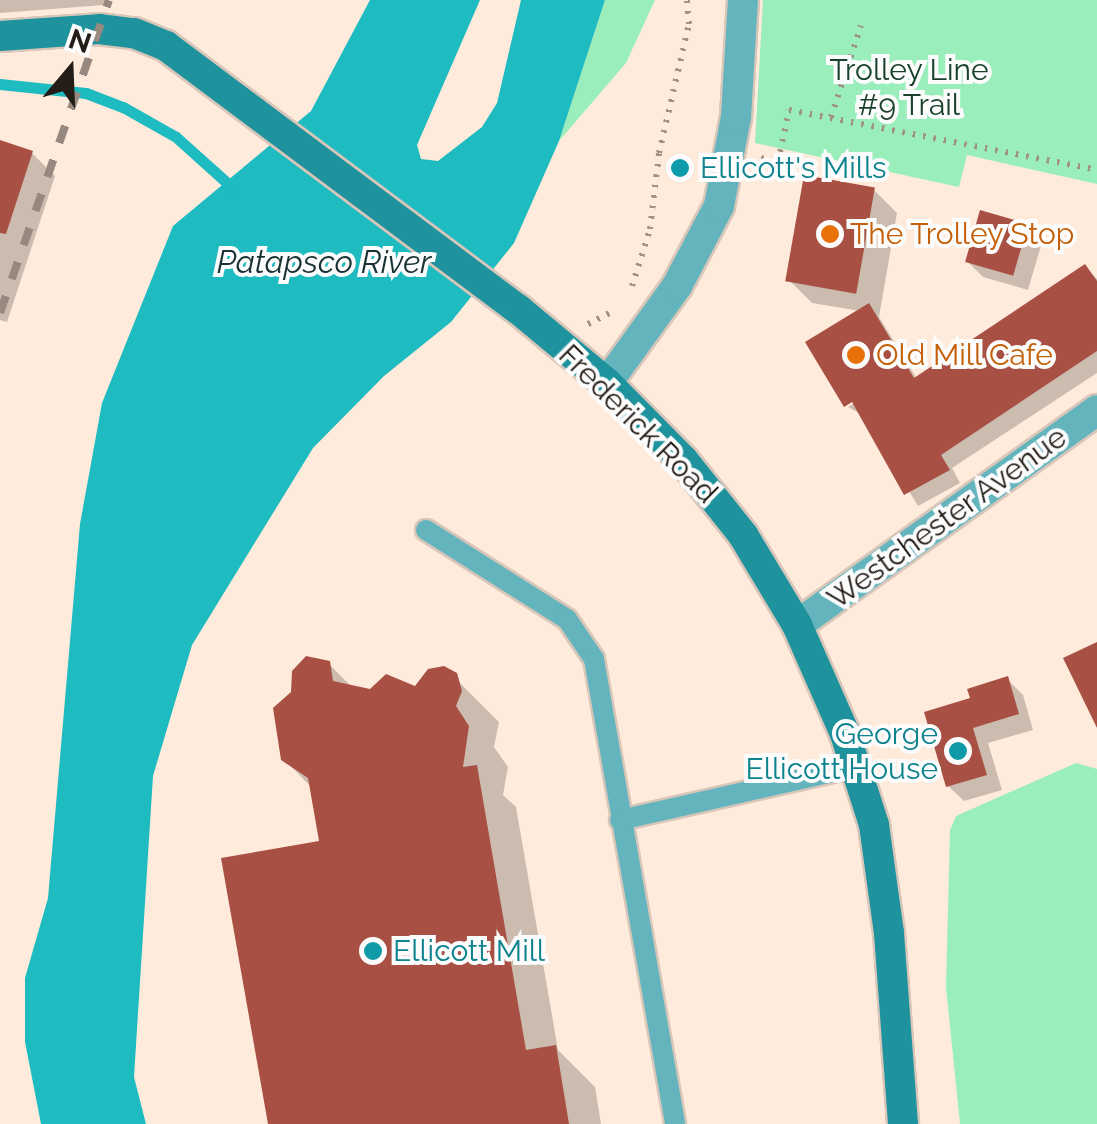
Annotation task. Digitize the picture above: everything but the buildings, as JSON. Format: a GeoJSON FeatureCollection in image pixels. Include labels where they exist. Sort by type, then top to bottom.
{"type":"FeatureCollection","features":[{"type":"Feature","properties":{"kind":"main road","name":"Frederick Road"},"geometry":{"type":"LineString","coordinates":[[0,36],[134,33],[224,88],[518,309],[607,383],[744,535],[797,625],[874,825],[890,933],[903,1124]]}},
{"type":"Feature","properties":{"kind":"street"},"geometry":{"type":"LineString","coordinates":[[607,383],[678,286],[719,206],[736,117],[742,0]]}},
{"type":"Feature","properties":{"kind":"street","name":"Westchester Avenue"},"geometry":{"type":"LineString","coordinates":[[797,625],[1097,410]]}},
{"type":"Feature","properties":{"kind":"lane"},"geometry":{"type":"LineString","coordinates":[[426,530],[567,620],[594,659],[675,1124]]}},
{"type":"Feature","properties":{"kind":"lane"},"geometry":{"type":"LineString","coordinates":[[620,820],[855,768]]}},
{"type":"Feature","properties":{"kind":"path"},"geometry":{"type":"LineString","coordinates":[[625,295],[650,230],[659,152],[689,24],[688,0]]}},
{"type":"Feature","properties":{"kind":"path"},"geometry":{"type":"LineString","coordinates":[[831,117],[860,26]]}},
{"type":"Feature","properties":{"kind":"path"},"geometry":{"type":"LineString","coordinates":[[756,157],[778,162],[789,110],[1097,170]]}},
{"type":"Feature","properties":{"kind":"path"},"geometry":{"type":"LineString","coordinates":[[575,315],[588,324],[617,306]]}},
{"type":"Feature","properties":{"kind":"green space"},"geometry":{"type":"Polygon","coordinates":[[[605,0],[655,0],[626,63],[559,141],[605,0]]]}},
{"type":"Feature","properties":{"kind":"green space","name":"Trolley Line #9 Trail"},"geometry":{"type":"Polygon","coordinates":[[[763,0],[1097,0],[1097,184],[967,155],[959,187],[755,143],[763,0]]]}},
{"type":"Feature","properties":{"kind":"green space"},"geometry":{"type":"Polygon","coordinates":[[[1076,763],[1097,769],[1097,1124],[960,1124],[946,987],[950,830],[956,816],[1076,763]]]}},
{"type":"Feature","properties":{"kind":"water","name":"Patapsco River"},"geometry":{"type":"Polygon","coordinates":[[[370,0],[480,0],[417,145],[421,159],[438,161],[482,127],[497,103],[521,0],[605,0],[559,141],[514,243],[451,322],[384,376],[313,448],[192,645],[153,776],[134,1077],[146,1124],[41,1124],[25,1042],[25,978],[48,898],[80,524],[102,403],[173,226],[311,111],[370,0]]]}},
{"type":"Feature","properties":{"kind":"waterway"},"geometry":{"type":"LineString","coordinates":[[0,84],[86,93],[123,107],[176,137],[234,189]]}},
{"type":"Feature","properties":{"kind":"railway"},"geometry":{"type":"LineString","coordinates":[[0,313],[109,0]]}},
{"type":"Feature","properties":{"kind":"place","name":"Ellicott's Mills"},"geometry":{"type":"Point","coordinates":[680,168]}},
{"type":"Feature","properties":{"kind":"place","name":"The Trolley Stop"},"geometry":{"type":"Point","coordinates":[830,234]}},
{"type":"Feature","properties":{"kind":"place","name":"Old Mill Cafe"},"geometry":{"type":"Point","coordinates":[856,355]}},
{"type":"Feature","properties":{"kind":"place","name":"George Ellicott House"},"geometry":{"type":"Point","coordinates":[958,751]}},
{"type":"Feature","properties":{"kind":"place","name":"Ellicott Mill"},"geometry":{"type":"Point","coordinates":[373,951]}}]}
